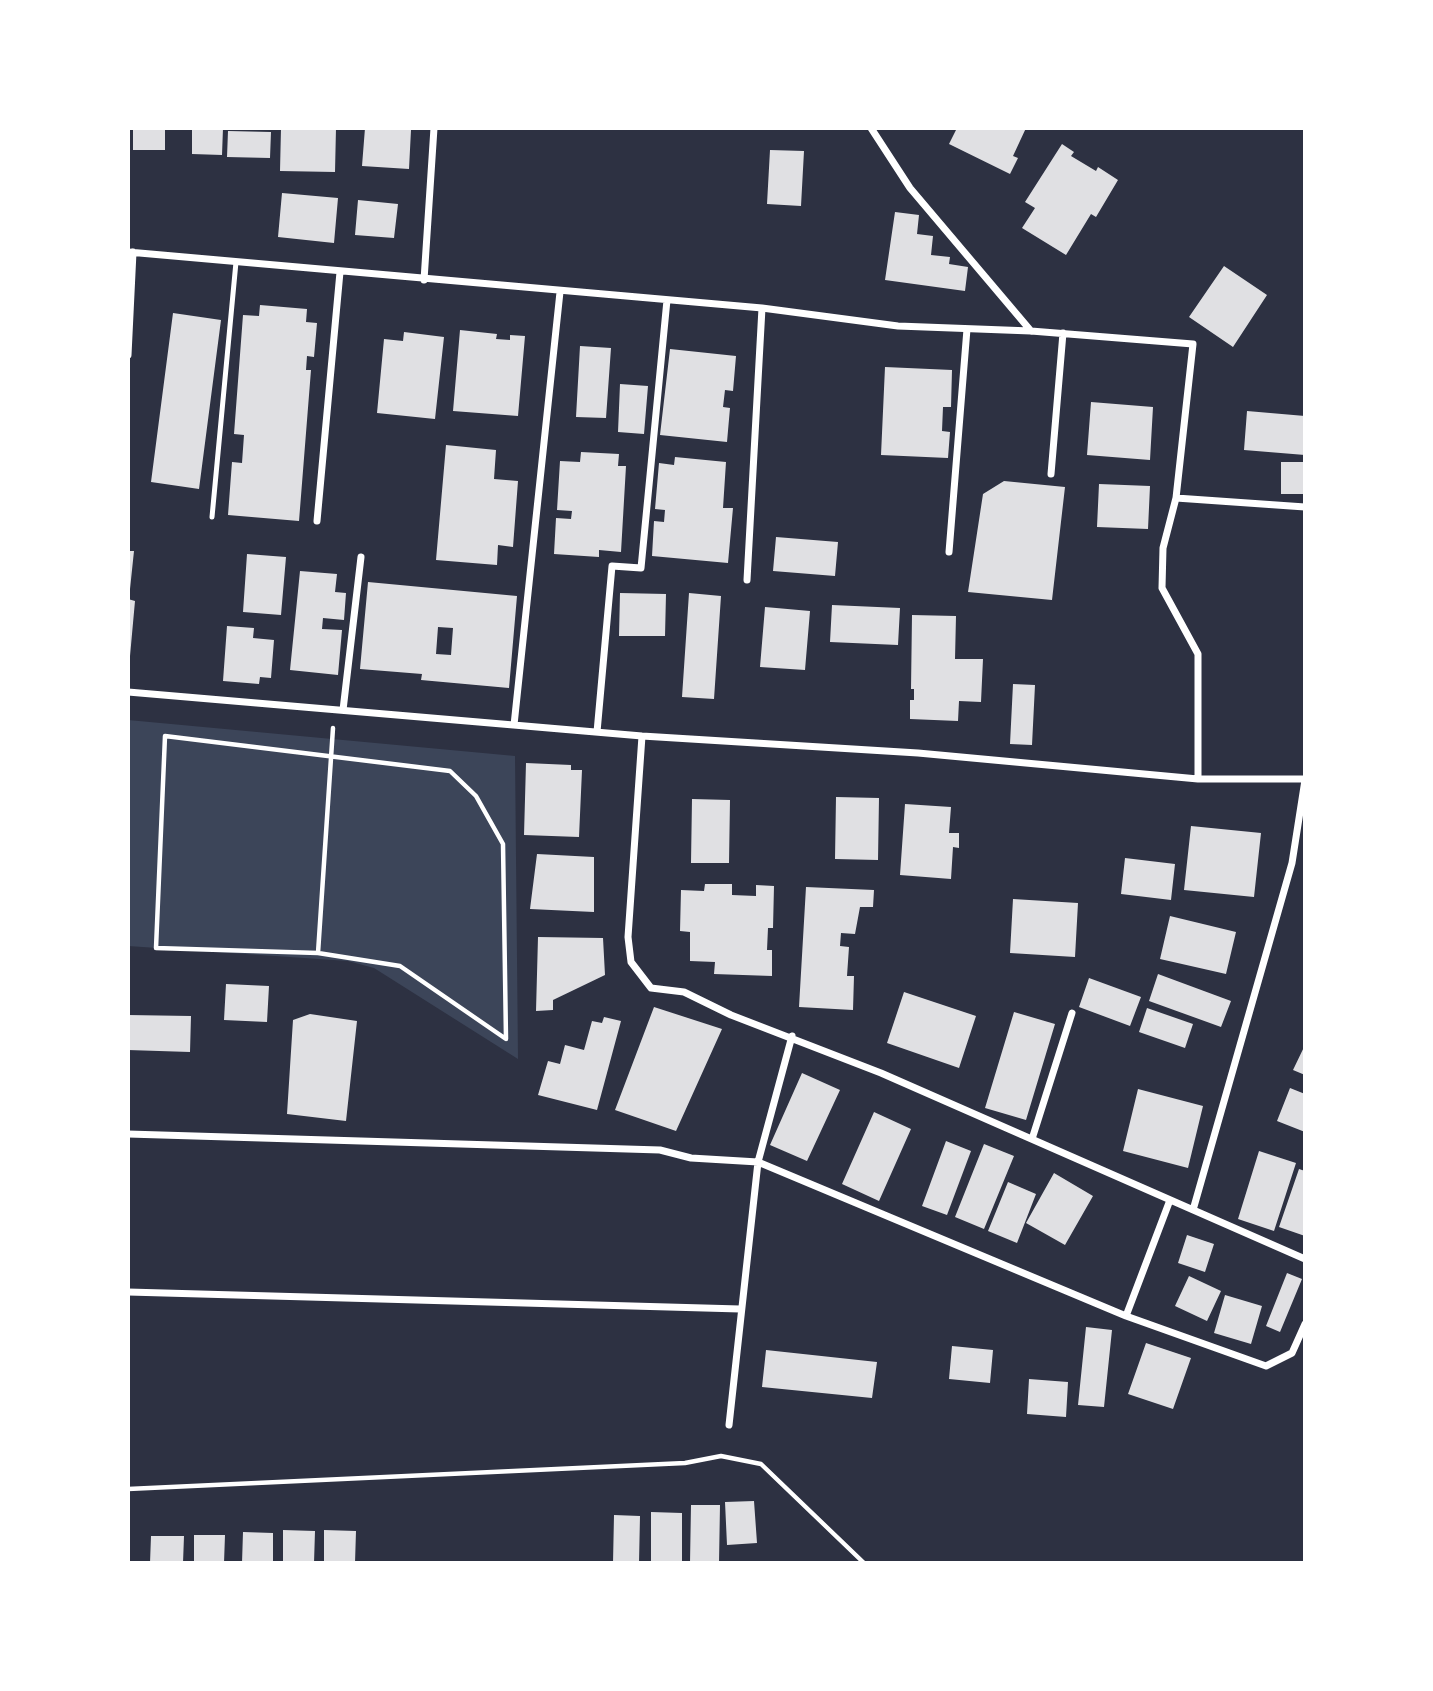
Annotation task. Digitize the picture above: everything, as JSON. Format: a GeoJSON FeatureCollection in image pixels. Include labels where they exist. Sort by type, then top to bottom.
{"type":"FeatureCollection","features":[{"type":"Feature","properties":{"kind":"street"},"geometry":{"type":"LineString","coordinates":[[424,280],[434,128]]}},
{"type":"Feature","properties":{"kind":"street"},"geometry":{"type":"LineString","coordinates":[[872,128],[911,188],[1031,331]]}},
{"type":"Feature","properties":{"kind":"street"},"geometry":{"type":"LineString","coordinates":[[128,355],[130,252],[762,308],[898,326],[1031,331],[1193,344],[1176,498],[1163,548],[1162,588],[1198,654],[1198,779]]}},
{"type":"Feature","properties":{"kind":"street"},"geometry":{"type":"LineString","coordinates":[[317,521],[340,272]]}},
{"type":"Feature","properties":{"kind":"street"},"geometry":{"type":"LineString","coordinates":[[514,725],[560,292]]}},
{"type":"Feature","properties":{"kind":"street"},"geometry":{"type":"LineString","coordinates":[[597,732],[612,566],[641,568],[667,300]]}},
{"type":"Feature","properties":{"kind":"street"},"geometry":{"type":"LineString","coordinates":[[747,580],[762,308]]}},
{"type":"Feature","properties":{"kind":"street"},"geometry":{"type":"LineString","coordinates":[[949,552],[967,329]]}},
{"type":"Feature","properties":{"kind":"street"},"geometry":{"type":"LineString","coordinates":[[1052,474],[1063,333]]}},
{"type":"Feature","properties":{"kind":"street"},"geometry":{"type":"LineString","coordinates":[[1176,498],[1305,507]]}},
{"type":"Feature","properties":{"kind":"street"},"geometry":{"type":"LineString","coordinates":[[339,710],[361,557]]}},
{"type":"Feature","properties":{"kind":"street"},"geometry":{"type":"LineString","coordinates":[[128,692],[642,736],[918,753],[1198,779],[1305,779],[1292,863],[1193,1210]]}},
{"type":"Feature","properties":{"kind":"street"},"geometry":{"type":"LineString","coordinates":[[642,736],[628,937],[631,962],[651,988],[684,992],[731,1015],[792,1036],[1305,1259]]}},
{"type":"Feature","properties":{"kind":"street"},"geometry":{"type":"LineString","coordinates":[[1032,1139],[1072,1013]]}},
{"type":"Feature","properties":{"kind":"street"},"geometry":{"type":"LineString","coordinates":[[729,1425],[758,1162],[792,1036]]}},
{"type":"Feature","properties":{"kind":"street"},"geometry":{"type":"LineString","coordinates":[[128,1134],[660,1150],[691,1158],[758,1162],[1126,1316],[1266,1366],[1293,1353],[1305,1324]]}},
{"type":"Feature","properties":{"kind":"street"},"geometry":{"type":"LineString","coordinates":[[1126,1316],[1170,1200]]}},
{"type":"Feature","properties":{"kind":"street"},"geometry":{"type":"LineString","coordinates":[[128,1292],[740,1309]]}},
{"type":"Feature","properties":{"kind":"lane"},"geometry":{"type":"LineString","coordinates":[[212,517],[236,262]]}},
{"type":"Feature","properties":{"kind":"path"},"geometry":{"type":"LineString","coordinates":[[318,953],[331,755],[339,710]]}},
{"type":"Feature","properties":{"kind":"path"},"geometry":{"type":"LineString","coordinates":[[165,736],[331,755],[450,771],[476,796],[503,844],[506,1039],[400,966],[318,953],[156,948],[165,736]]}},
{"type":"Feature","properties":{"kind":"path"},"geometry":{"type":"LineString","coordinates":[[128,1489],[685,1463],[721,1456],[761,1464],[864,1563]]}},
{"type":"Feature","properties":{"kind":"shaded area"},"geometry":{"type":"Polygon","coordinates":[[[128,720],[515,756],[518,1059],[374,968],[348,961],[128,946],[128,720]]]}},
{"type":"Feature","properties":{"kind":"building"},"geometry":{"type":"Polygon","coordinates":[[[133,128],[165,128],[165,150],[133,150],[133,128]]]}},
{"type":"Feature","properties":{"kind":"building"},"geometry":{"type":"Polygon","coordinates":[[[192,128],[223,128],[222,155],[192,154],[192,128]]]}},
{"type":"Feature","properties":{"kind":"building"},"geometry":{"type":"Polygon","coordinates":[[[281,128],[336,128],[335,172],[280,171],[281,128]]]}},
{"type":"Feature","properties":{"kind":"building"},"geometry":{"type":"Polygon","coordinates":[[[365,128],[411,130],[409,169],[362,166],[365,128]]]}},
{"type":"Feature","properties":{"kind":"building"},"geometry":{"type":"Polygon","coordinates":[[[957,128],[1026,128],[1013,156],[1018,158],[1010,174],[949,144],[957,128]]]}},
{"type":"Feature","properties":{"kind":"building"},"geometry":{"type":"Polygon","coordinates":[[[228,131],[271,132],[270,158],[227,157],[228,131]]]}},
{"type":"Feature","properties":{"kind":"building"},"geometry":{"type":"Polygon","coordinates":[[[1062,144],[1074,152],[1071,156],[1096,171],[1098,167],[1118,180],[1096,217],[1091,214],[1066,255],[1022,228],[1035,208],[1025,202],[1062,144]]]}},
{"type":"Feature","properties":{"kind":"building"},"geometry":{"type":"Polygon","coordinates":[[[770,150],[804,151],[801,206],[767,204],[770,150]]]}},
{"type":"Feature","properties":{"kind":"building"},"geometry":{"type":"Polygon","coordinates":[[[282,193],[338,198],[334,243],[278,237],[282,193]]]}},
{"type":"Feature","properties":{"kind":"building"},"geometry":{"type":"Polygon","coordinates":[[[358,200],[398,204],[394,238],[355,235],[358,200]]]}},
{"type":"Feature","properties":{"kind":"building"},"geometry":{"type":"Polygon","coordinates":[[[895,212],[919,215],[917,234],[933,236],[931,255],[950,257],[949,264],[968,267],[965,291],[885,280],[895,212]]]}},
{"type":"Feature","properties":{"kind":"building"},"geometry":{"type":"Polygon","coordinates":[[[1224,266],[1267,295],[1233,347],[1189,317],[1224,266]]]}},
{"type":"Feature","properties":{"kind":"building"},"geometry":{"type":"Polygon","coordinates":[[[260,305],[307,309],[306,322],[317,323],[314,357],[307,356],[306,370],[311,370],[299,521],[228,515],[232,462],[242,463],[244,435],[234,434],[243,315],[259,316],[260,305]]]}},
{"type":"Feature","properties":{"kind":"building"},"geometry":{"type":"Polygon","coordinates":[[[173,313],[221,320],[199,489],[151,482],[173,313]]]}},
{"type":"Feature","properties":{"kind":"building"},"geometry":{"type":"Polygon","coordinates":[[[460,330],[497,334],[496,339],[510,340],[510,335],[525,336],[518,416],[453,411],[460,330]]]}},
{"type":"Feature","properties":{"kind":"building"},"geometry":{"type":"Polygon","coordinates":[[[404,332],[444,337],[435,419],[377,413],[384,339],[403,341],[404,332]]]}},
{"type":"Feature","properties":{"kind":"building"},"geometry":{"type":"Polygon","coordinates":[[[580,346],[611,348],[606,418],[576,417],[580,346]]]}},
{"type":"Feature","properties":{"kind":"building"},"geometry":{"type":"Polygon","coordinates":[[[670,349],[736,356],[733,391],[725,390],[723,407],[730,408],[727,442],[660,435],[670,349]]]}},
{"type":"Feature","properties":{"kind":"building"},"geometry":{"type":"Polygon","coordinates":[[[885,367],[952,370],[951,407],[943,407],[942,431],[950,432],[948,458],[881,455],[885,367]]]}},
{"type":"Feature","properties":{"kind":"building"},"geometry":{"type":"Polygon","coordinates":[[[620,384],[648,386],[644,434],[618,432],[620,384]]]}},
{"type":"Feature","properties":{"kind":"building"},"geometry":{"type":"Polygon","coordinates":[[[1091,402],[1153,407],[1150,460],[1087,455],[1091,402]]]}},
{"type":"Feature","properties":{"kind":"building"},"geometry":{"type":"Polygon","coordinates":[[[1247,411],[1305,416],[1305,455],[1244,450],[1247,411]]]}},
{"type":"Feature","properties":{"kind":"building"},"geometry":{"type":"Polygon","coordinates":[[[446,445],[496,450],[494,479],[518,481],[513,547],[498,545],[497,565],[436,560],[446,445]]]}},
{"type":"Feature","properties":{"kind":"building"},"geometry":{"type":"Polygon","coordinates":[[[581,452],[619,454],[618,466],[626,466],[621,552],[599,550],[599,557],[554,554],[556,518],[571,519],[572,511],[557,510],[560,461],[580,462],[581,452]]]}},
{"type":"Feature","properties":{"kind":"building"},"geometry":{"type":"Polygon","coordinates":[[[675,457],[726,462],[723,508],[733,508],[728,563],[652,556],[654,521],[664,522],[665,510],[655,509],[659,463],[674,465],[675,457]]]}},
{"type":"Feature","properties":{"kind":"building"},"geometry":{"type":"Polygon","coordinates":[[[1281,462],[1305,462],[1305,494],[1281,494],[1281,462]]]}},
{"type":"Feature","properties":{"kind":"building"},"geometry":{"type":"Polygon","coordinates":[[[1004,481],[1065,487],[1052,600],[968,592],[983,494],[1004,481]]]}},
{"type":"Feature","properties":{"kind":"building"},"geometry":{"type":"Polygon","coordinates":[[[1099,484],[1150,486],[1148,529],[1097,527],[1099,484]]]}},
{"type":"Feature","properties":{"kind":"building"},"geometry":{"type":"Polygon","coordinates":[[[776,537],[838,542],[835,576],[773,571],[776,537]]]}},
{"type":"Feature","properties":{"kind":"building"},"geometry":{"type":"Polygon","coordinates":[[[128,551],[134,551],[130,589],[128,589],[128,551]]]}},
{"type":"Feature","properties":{"kind":"building"},"geometry":{"type":"Polygon","coordinates":[[[247,554],[286,557],[281,615],[243,612],[247,554]]]}},
{"type":"Feature","properties":{"kind":"building"},"geometry":{"type":"Polygon","coordinates":[[[300,571],[337,574],[335,592],[346,593],[344,620],[323,618],[322,629],[342,630],[338,675],[290,670],[300,571]]]}},
{"type":"Feature","properties":{"kind":"building"},"geometry":{"type":"Polygon","coordinates":[[[368,582],[517,596],[509,688],[421,680],[422,674],[360,669],[368,582]],[[438,627],[436,654],[451,655],[453,628],[438,627]]]}},
{"type":"Feature","properties":{"kind":"building"},"geometry":{"type":"Polygon","coordinates":[[[620,593],[666,594],[665,636],[619,636],[620,593]]]}},
{"type":"Feature","properties":{"kind":"building"},"geometry":{"type":"Polygon","coordinates":[[[689,593],[721,596],[714,699],[682,697],[689,593]]]}},
{"type":"Feature","properties":{"kind":"building"},"geometry":{"type":"Polygon","coordinates":[[[128,599],[135,601],[130,656],[128,656],[128,599]]]}},
{"type":"Feature","properties":{"kind":"building"},"geometry":{"type":"Polygon","coordinates":[[[832,605],[900,608],[898,645],[830,642],[832,605]]]}},
{"type":"Feature","properties":{"kind":"building"},"geometry":{"type":"Polygon","coordinates":[[[765,607],[810,611],[805,670],[760,667],[765,607]]]}},
{"type":"Feature","properties":{"kind":"building"},"geometry":{"type":"Polygon","coordinates":[[[912,615],[956,616],[955,659],[983,659],[981,702],[959,701],[958,721],[910,719],[910,700],[914,700],[914,689],[911,689],[912,615]]]}},
{"type":"Feature","properties":{"kind":"building"},"geometry":{"type":"Polygon","coordinates":[[[227,626],[254,628],[253,638],[274,640],[271,678],[260,677],[259,684],[223,681],[227,626]]]}},
{"type":"Feature","properties":{"kind":"building"},"geometry":{"type":"Polygon","coordinates":[[[1013,684],[1035,685],[1032,745],[1010,744],[1013,684]]]}},
{"type":"Feature","properties":{"kind":"building"},"geometry":{"type":"Polygon","coordinates":[[[526,763],[571,765],[571,770],[582,770],[579,837],[524,835],[526,763]]]}},
{"type":"Feature","properties":{"kind":"building"},"geometry":{"type":"Polygon","coordinates":[[[836,797],[879,798],[878,860],[835,859],[836,797]]]}},
{"type":"Feature","properties":{"kind":"building"},"geometry":{"type":"Polygon","coordinates":[[[692,799],[730,800],[729,863],[691,863],[692,799]]]}},
{"type":"Feature","properties":{"kind":"building"},"geometry":{"type":"Polygon","coordinates":[[[905,804],[951,807],[949,833],[959,833],[959,848],[953,847],[951,879],[900,875],[905,804]]]}},
{"type":"Feature","properties":{"kind":"building"},"geometry":{"type":"Polygon","coordinates":[[[1191,826],[1261,833],[1254,897],[1184,890],[1191,826]]]}},
{"type":"Feature","properties":{"kind":"building"},"geometry":{"type":"Polygon","coordinates":[[[537,854],[594,857],[594,912],[530,909],[537,854]]]}},
{"type":"Feature","properties":{"kind":"building"},"geometry":{"type":"Polygon","coordinates":[[[1125,858],[1175,864],[1171,900],[1121,894],[1125,858]]]}},
{"type":"Feature","properties":{"kind":"building"},"geometry":{"type":"Polygon","coordinates":[[[705,884],[732,884],[732,895],[756,896],[756,885],[774,886],[773,928],[768,928],[767,950],[772,950],[772,976],[714,974],[715,962],[690,961],[690,932],[680,931],[681,890],[704,891],[705,884]]]}},
{"type":"Feature","properties":{"kind":"building"},"geometry":{"type":"Polygon","coordinates":[[[806,887],[874,890],[873,907],[860,907],[855,934],[841,933],[840,946],[849,947],[847,976],[854,976],[853,1010],[799,1007],[806,887]]]}},
{"type":"Feature","properties":{"kind":"building"},"geometry":{"type":"Polygon","coordinates":[[[1013,899],[1078,903],[1075,957],[1010,953],[1013,899]]]}},
{"type":"Feature","properties":{"kind":"building"},"geometry":{"type":"Polygon","coordinates":[[[1170,916],[1236,932],[1226,974],[1160,959],[1170,916]]]}},
{"type":"Feature","properties":{"kind":"building"},"geometry":{"type":"Polygon","coordinates":[[[538,937],[603,938],[605,975],[553,1000],[553,1010],[536,1011],[538,937]]]}},
{"type":"Feature","properties":{"kind":"building"},"geometry":{"type":"Polygon","coordinates":[[[1158,974],[1231,1001],[1221,1027],[1149,1001],[1158,974]]]}},
{"type":"Feature","properties":{"kind":"building"},"geometry":{"type":"Polygon","coordinates":[[[1089,978],[1141,997],[1130,1026],[1079,1007],[1089,978]]]}},
{"type":"Feature","properties":{"kind":"building"},"geometry":{"type":"Polygon","coordinates":[[[226,984],[269,986],[267,1022],[224,1020],[226,984]]]}},
{"type":"Feature","properties":{"kind":"building"},"geometry":{"type":"Polygon","coordinates":[[[904,992],[976,1016],[959,1068],[887,1043],[904,992]]]}},
{"type":"Feature","properties":{"kind":"building"},"geometry":{"type":"Polygon","coordinates":[[[654,1007],[722,1029],[676,1131],[615,1110],[654,1007]]]}},
{"type":"Feature","properties":{"kind":"building"},"geometry":{"type":"Polygon","coordinates":[[[1147,1008],[1193,1024],[1185,1048],[1139,1032],[1147,1008]]]}},
{"type":"Feature","properties":{"kind":"building"},"geometry":{"type":"Polygon","coordinates":[[[1014,1012],[1055,1024],[1026,1120],[985,1108],[1014,1012]]]}},
{"type":"Feature","properties":{"kind":"building"},"geometry":{"type":"Polygon","coordinates":[[[310,1014],[357,1021],[346,1121],[287,1114],[293,1020],[310,1014]]]}},
{"type":"Feature","properties":{"kind":"building"},"geometry":{"type":"Polygon","coordinates":[[[128,1015],[191,1016],[190,1052],[128,1050],[128,1015]]]}},
{"type":"Feature","properties":{"kind":"building"},"geometry":{"type":"Polygon","coordinates":[[[604,1017],[621,1021],[597,1110],[538,1095],[548,1061],[560,1064],[565,1045],[584,1050],[592,1021],[602,1023],[604,1017]]]}},
{"type":"Feature","properties":{"kind":"building"},"geometry":{"type":"Polygon","coordinates":[[[1305,1045],[1305,1075],[1293,1070],[1305,1045]]]}},
{"type":"Feature","properties":{"kind":"building"},"geometry":{"type":"Polygon","coordinates":[[[802,1073],[840,1090],[807,1161],[770,1145],[802,1073]]]}},
{"type":"Feature","properties":{"kind":"building"},"geometry":{"type":"Polygon","coordinates":[[[1290,1088],[1305,1094],[1305,1132],[1277,1121],[1290,1088]]]}},
{"type":"Feature","properties":{"kind":"building"},"geometry":{"type":"Polygon","coordinates":[[[1138,1089],[1203,1106],[1188,1168],[1123,1151],[1138,1089]]]}},
{"type":"Feature","properties":{"kind":"building"},"geometry":{"type":"Polygon","coordinates":[[[874,1112],[911,1129],[879,1201],[842,1184],[874,1112]]]}},
{"type":"Feature","properties":{"kind":"building"},"geometry":{"type":"Polygon","coordinates":[[[946,1141],[971,1151],[947,1215],[922,1206],[946,1141]]]}},
{"type":"Feature","properties":{"kind":"building"},"geometry":{"type":"Polygon","coordinates":[[[984,1144],[1014,1156],[984,1229],[955,1217],[984,1144]]]}},
{"type":"Feature","properties":{"kind":"building"},"geometry":{"type":"Polygon","coordinates":[[[1259,1151],[1296,1163],[1274,1231],[1238,1219],[1259,1151]]]}},
{"type":"Feature","properties":{"kind":"building"},"geometry":{"type":"Polygon","coordinates":[[[1299,1169],[1305,1171],[1305,1236],[1279,1227],[1299,1169]]]}},
{"type":"Feature","properties":{"kind":"building"},"geometry":{"type":"Polygon","coordinates":[[[1054,1173],[1093,1196],[1065,1245],[1026,1223],[1054,1173]]]}},
{"type":"Feature","properties":{"kind":"building"},"geometry":{"type":"Polygon","coordinates":[[[1008,1182],[1036,1194],[1017,1243],[988,1231],[1008,1182]]]}},
{"type":"Feature","properties":{"kind":"building"},"geometry":{"type":"Polygon","coordinates":[[[1187,1235],[1214,1244],[1205,1272],[1178,1263],[1187,1235]]]}},
{"type":"Feature","properties":{"kind":"building"},"geometry":{"type":"Polygon","coordinates":[[[1287,1273],[1302,1279],[1280,1332],[1266,1326],[1287,1273]]]}},
{"type":"Feature","properties":{"kind":"building"},"geometry":{"type":"Polygon","coordinates":[[[1189,1276],[1221,1291],[1207,1321],[1175,1306],[1189,1276]]]}},
{"type":"Feature","properties":{"kind":"building"},"geometry":{"type":"Polygon","coordinates":[[[1225,1295],[1262,1306],[1251,1344],[1214,1333],[1225,1295]]]}},
{"type":"Feature","properties":{"kind":"building"},"geometry":{"type":"Polygon","coordinates":[[[1086,1327],[1112,1330],[1104,1407],[1078,1405],[1086,1327]]]}},
{"type":"Feature","properties":{"kind":"building"},"geometry":{"type":"Polygon","coordinates":[[[1146,1343],[1191,1358],[1173,1409],[1128,1394],[1146,1343]]]}},
{"type":"Feature","properties":{"kind":"building"},"geometry":{"type":"Polygon","coordinates":[[[952,1346],[993,1350],[990,1383],[949,1379],[952,1346]]]}},
{"type":"Feature","properties":{"kind":"building"},"geometry":{"type":"Polygon","coordinates":[[[766,1350],[877,1362],[872,1398],[762,1387],[766,1350]]]}},
{"type":"Feature","properties":{"kind":"building"},"geometry":{"type":"Polygon","coordinates":[[[1029,1379],[1068,1382],[1066,1417],[1027,1414],[1029,1379]]]}},
{"type":"Feature","properties":{"kind":"building"},"geometry":{"type":"Polygon","coordinates":[[[754,1501],[757,1543],[727,1545],[725,1502],[754,1501]]]}},
{"type":"Feature","properties":{"kind":"building"},"geometry":{"type":"Polygon","coordinates":[[[691,1505],[720,1505],[719,1563],[690,1563],[691,1505]]]}},
{"type":"Feature","properties":{"kind":"building"},"geometry":{"type":"Polygon","coordinates":[[[651,1512],[682,1513],[682,1563],[651,1563],[651,1512]]]}},
{"type":"Feature","properties":{"kind":"building"},"geometry":{"type":"Polygon","coordinates":[[[614,1515],[640,1516],[639,1563],[613,1563],[614,1515]]]}},
{"type":"Feature","properties":{"kind":"building"},"geometry":{"type":"Polygon","coordinates":[[[283,1530],[315,1531],[314,1563],[283,1563],[283,1530]]]}},
{"type":"Feature","properties":{"kind":"building"},"geometry":{"type":"Polygon","coordinates":[[[324,1530],[356,1531],[355,1563],[324,1563],[324,1530]]]}},
{"type":"Feature","properties":{"kind":"building"},"geometry":{"type":"Polygon","coordinates":[[[243,1532],[273,1533],[273,1563],[242,1563],[243,1532]]]}},
{"type":"Feature","properties":{"kind":"building"},"geometry":{"type":"Polygon","coordinates":[[[194,1535],[225,1535],[224,1563],[194,1563],[194,1535]]]}},
{"type":"Feature","properties":{"kind":"building"},"geometry":{"type":"Polygon","coordinates":[[[151,1536],[184,1536],[183,1563],[150,1563],[151,1536]]]}}]}
